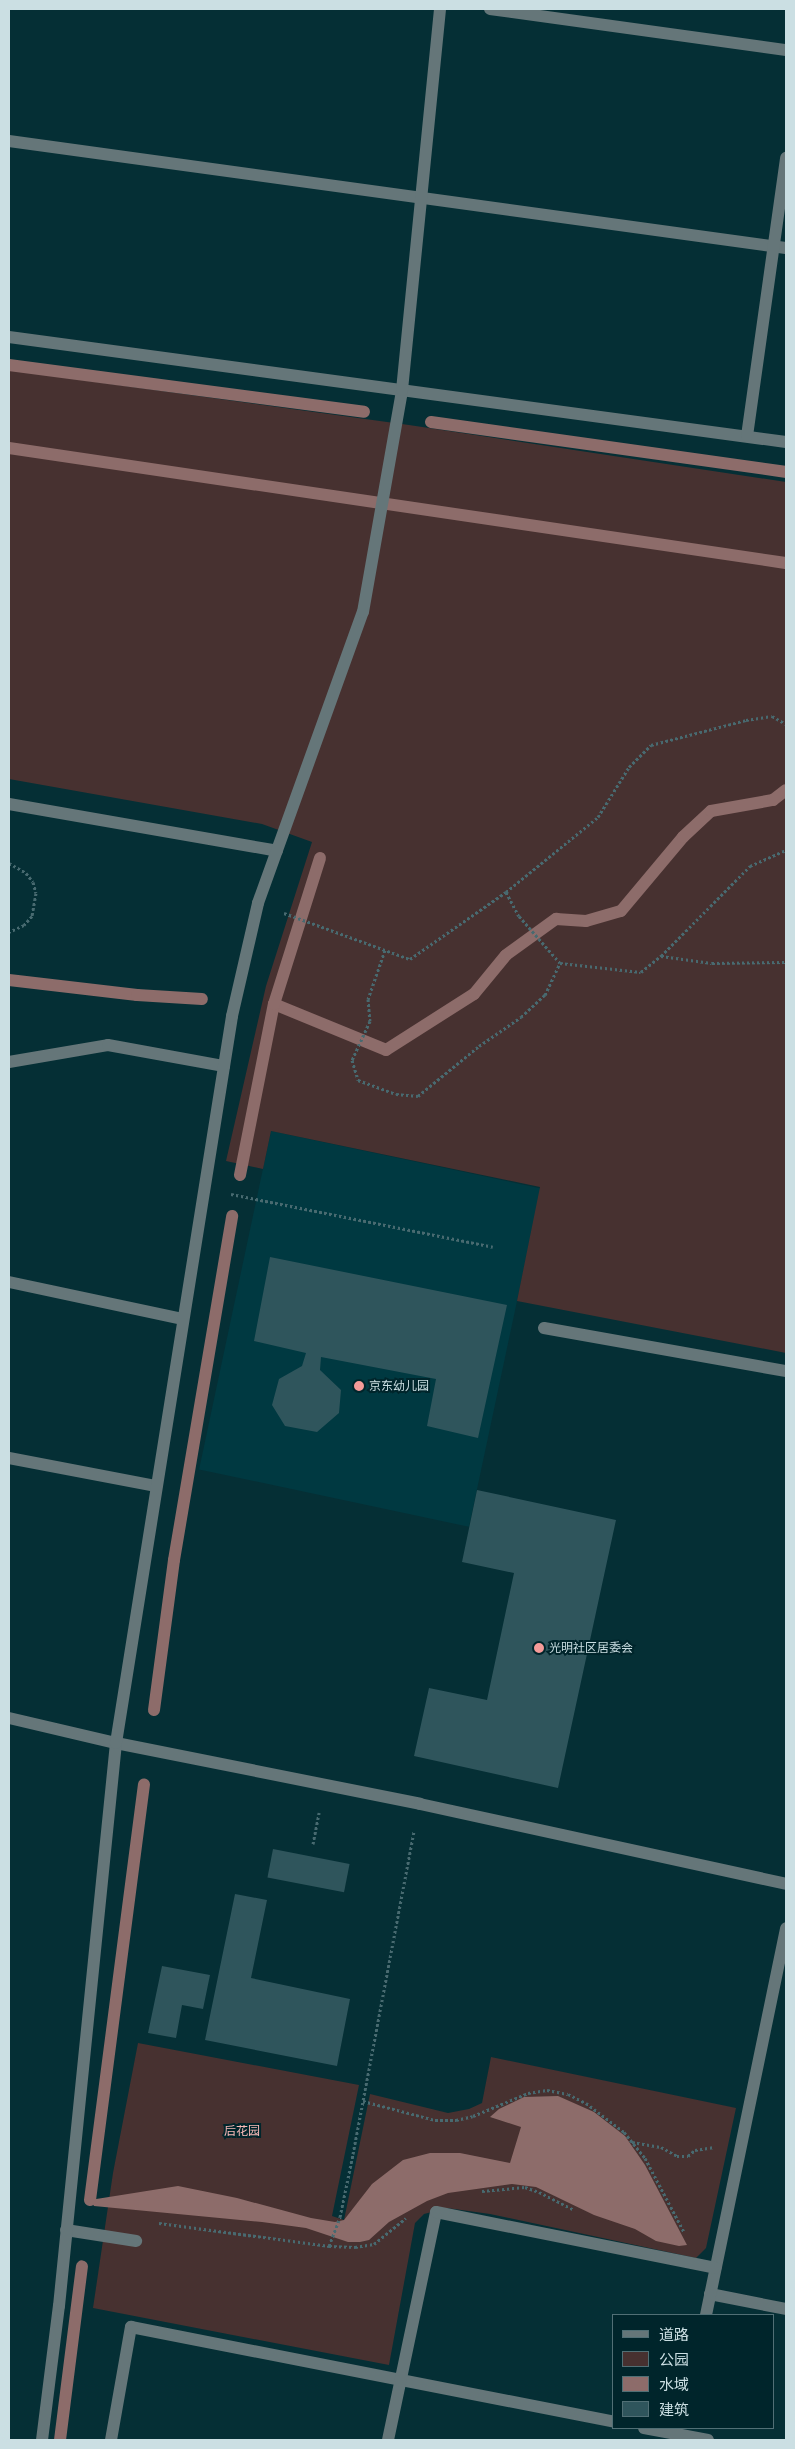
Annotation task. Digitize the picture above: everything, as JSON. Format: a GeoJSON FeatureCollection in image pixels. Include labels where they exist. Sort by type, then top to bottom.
{"type":"FeatureCollection","features":[{"type":"Feature","properties":{"kind":"street"},"geometry":{"type":"LineString","coordinates":[[42,2440],[66,2230],[116,1743],[232,1016],[258,903],[363,612],[402,390],[440,9]]}},
{"type":"Feature","properties":{"kind":"street"},"geometry":{"type":"LineString","coordinates":[[490,9],[786,50]]}},
{"type":"Feature","properties":{"kind":"street"},"geometry":{"type":"LineString","coordinates":[[9,141],[780,247]]}},
{"type":"Feature","properties":{"kind":"street"},"geometry":{"type":"LineString","coordinates":[[747,436],[780,247],[786,158]]}},
{"type":"Feature","properties":{"kind":"street"},"geometry":{"type":"LineString","coordinates":[[9,337],[786,442]]}},
{"type":"Feature","properties":{"kind":"street"},"geometry":{"type":"LineString","coordinates":[[9,804],[278,850]]}},
{"type":"Feature","properties":{"kind":"street"},"geometry":{"type":"LineString","coordinates":[[9,1062],[108,1045],[224,1066]]}},
{"type":"Feature","properties":{"kind":"street"},"geometry":{"type":"LineString","coordinates":[[9,1282],[183,1319]]}},
{"type":"Feature","properties":{"kind":"street"},"geometry":{"type":"LineString","coordinates":[[544,1328],[786,1372]]}},
{"type":"Feature","properties":{"kind":"street"},"geometry":{"type":"LineString","coordinates":[[9,1458],[156,1486]]}},
{"type":"Feature","properties":{"kind":"street"},"geometry":{"type":"LineString","coordinates":[[9,1718],[116,1743],[420,1804],[786,1884]]}},
{"type":"Feature","properties":{"kind":"street"},"geometry":{"type":"LineString","coordinates":[[706,2314],[786,1928]]}},
{"type":"Feature","properties":{"kind":"street"},"geometry":{"type":"LineString","coordinates":[[388,2440],[436,2212],[715,2268]]}},
{"type":"Feature","properties":{"kind":"street"},"geometry":{"type":"LineString","coordinates":[[66,2230],[136,2240]]}},
{"type":"Feature","properties":{"kind":"street"},"geometry":{"type":"LineString","coordinates":[[710,2294],[786,2310]]}},
{"type":"Feature","properties":{"kind":"street"},"geometry":{"type":"LineString","coordinates":[[111,2440],[131,2327],[612,2422]]}},
{"type":"Feature","properties":{"kind":"street"},"geometry":{"type":"LineString","coordinates":[[650,2429],[708,2440]]}},
{"type":"Feature","properties":{"kind":"path"},"geometry":{"type":"LineString","coordinates":[[285,913],[410,959],[506,892],[598,817],[629,767],[650,745],[746,720],[772,716],[786,724]]}},
{"type":"Feature","properties":{"kind":"path"},"geometry":{"type":"LineString","coordinates":[[506,892],[524,921],[560,963],[641,972],[661,956],[750,866],[786,850]]}},
{"type":"Feature","properties":{"kind":"path"},"geometry":{"type":"LineString","coordinates":[[9,863],[26,873],[33,882],[36,893],[32,916],[24,924],[9,932]]}},
{"type":"Feature","properties":{"kind":"path"},"geometry":{"type":"LineString","coordinates":[[385,950],[368,999],[368,1024],[352,1060],[358,1080],[396,1094],[418,1096],[479,1046],[521,1017],[545,995],[560,963]]}},
{"type":"Feature","properties":{"kind":"path"},"geometry":{"type":"LineString","coordinates":[[661,956],[712,963],[786,962]]}},
{"type":"Feature","properties":{"kind":"path"},"geometry":{"type":"LineString","coordinates":[[204,1189],[493,1248]]}},
{"type":"Feature","properties":{"kind":"path"},"geometry":{"type":"LineString","coordinates":[[329,2246],[340,2217],[420,1804]]}},
{"type":"Feature","properties":{"kind":"path"},"geometry":{"type":"LineString","coordinates":[[363,2101],[435,2120],[456,2120],[473,2116],[528,2093],[547,2090],[568,2094],[586,2103],[624,2132],[645,2158],[686,2235]]}},
{"type":"Feature","properties":{"kind":"path"},"geometry":{"type":"LineString","coordinates":[[631,2142],[661,2147],[677,2156],[688,2156],[695,2150],[718,2146],[741,2146]]}},
{"type":"Feature","properties":{"kind":"path"},"geometry":{"type":"LineString","coordinates":[[480,2191],[525,2187],[575,2210]]}},
{"type":"Feature","properties":{"kind":"path"},"geometry":{"type":"LineString","coordinates":[[156,2223],[329,2246],[355,2247],[374,2244],[411,2214]]}},
{"type":"Feature","properties":{"kind":"shaded area","name":"京东幼儿园"},"geometry":{"type":"Polygon","coordinates":[[[271,1131],[541,1188],[469,1527],[199,1469],[271,1131]]]}},
{"type":"Feature","properties":{"kind":"green space"},"geometry":{"type":"Polygon","coordinates":[[[9,370],[409,425],[786,482],[786,1353],[517,1301],[540,1187],[271,1131],[263,1169],[226,1161],[266,986],[312,842],[262,824],[9,779],[9,370]]]}},
{"type":"Feature","properties":{"kind":"green space","name":"后花园"},"geometry":{"type":"Polygon","coordinates":[[[138,2043],[359,2085],[332,2216],[344,2220],[370,2094],[448,2113],[469,2109],[482,2103],[491,2057],[736,2108],[706,2248],[696,2258],[490,2214],[447,2208],[424,2214],[415,2223],[389,2365],[93,2308],[113,2173],[138,2043]]]}},
{"type":"Feature","properties":{"kind":"water"},"geometry":{"type":"Polygon","coordinates":[[[558,2096],[594,2112],[625,2136],[645,2165],[687,2245],[679,2246],[656,2241],[635,2229],[594,2215],[536,2187],[512,2184],[448,2193],[427,2201],[389,2222],[369,2240],[360,2242],[348,2242],[306,2228],[94,2206],[90,2200],[178,2186],[237,2198],[311,2218],[335,2222],[344,2220],[372,2184],[403,2160],[430,2153],[460,2153],[510,2163],[521,2127],[490,2117],[499,2109],[524,2097],[558,2096]]]}},
{"type":"Feature","properties":{"kind":"building"},"geometry":{"type":"Polygon","coordinates":[[[270,1257],[507,1305],[478,1438],[427,1426],[436,1379],[321,1357],[320,1370],[341,1390],[339,1413],[317,1432],[285,1426],[272,1405],[279,1379],[302,1366],[306,1353],[254,1341],[270,1257]]]}},
{"type":"Feature","properties":{"kind":"building"},"geometry":{"type":"Polygon","coordinates":[[[477,1490],[616,1520],[558,1788],[414,1756],[429,1688],[487,1700],[514,1573],[462,1562],[477,1490]]]}},
{"type":"Feature","properties":{"kind":"building"},"geometry":{"type":"Polygon","coordinates":[[[273,1849],[350,1864],[344,1892],[267,1877],[273,1849]]]}},
{"type":"Feature","properties":{"kind":"building"},"geometry":{"type":"Polygon","coordinates":[[[235,1894],[267,1900],[251,1978],[350,1999],[337,2066],[205,2040],[235,1894]]]}},
{"type":"Feature","properties":{"kind":"building"},"geometry":{"type":"Polygon","coordinates":[[[162,1966],[210,1975],[203,2009],[182,2005],[176,2038],[148,2033],[162,1966]]]}},
{"type":"Feature","properties":{"kind":"waterway"},"geometry":{"type":"LineString","coordinates":[[9,365],[364,412]]}},
{"type":"Feature","properties":{"kind":"waterway"},"geometry":{"type":"LineString","coordinates":[[431,422],[786,472]]}},
{"type":"Feature","properties":{"kind":"waterway"},"geometry":{"type":"LineString","coordinates":[[9,448],[786,563]]}},
{"type":"Feature","properties":{"kind":"waterway"},"geometry":{"type":"LineString","coordinates":[[274,1004],[386,1050],[474,994],[506,955],[556,919],[586,921],[621,911],[683,837],[711,811],[773,800],[786,790]]}},
{"type":"Feature","properties":{"kind":"waterway"},"geometry":{"type":"LineString","coordinates":[[240,1175],[274,1004],[320,858]]}},
{"type":"Feature","properties":{"kind":"waterway"},"geometry":{"type":"LineString","coordinates":[[9,980],[137,995],[202,999]]}},
{"type":"Feature","properties":{"kind":"waterway"},"geometry":{"type":"LineString","coordinates":[[154,1710],[174,1560],[232,1216]]}},
{"type":"Feature","properties":{"kind":"waterway"},"geometry":{"type":"LineString","coordinates":[[90,2200],[144,1784]]}},
{"type":"Feature","properties":{"kind":"waterway"},"geometry":{"type":"LineString","coordinates":[[60,2440],[82,2266]]}},
{"type":"Feature","properties":{"kind":"place","name":"京东幼儿园"},"geometry":{"type":"Point","coordinates":[359,1386]}},
{"type":"Feature","properties":{"kind":"place","name":"光明社区居委会"},"geometry":{"type":"Point","coordinates":[539,1648]}}]}
